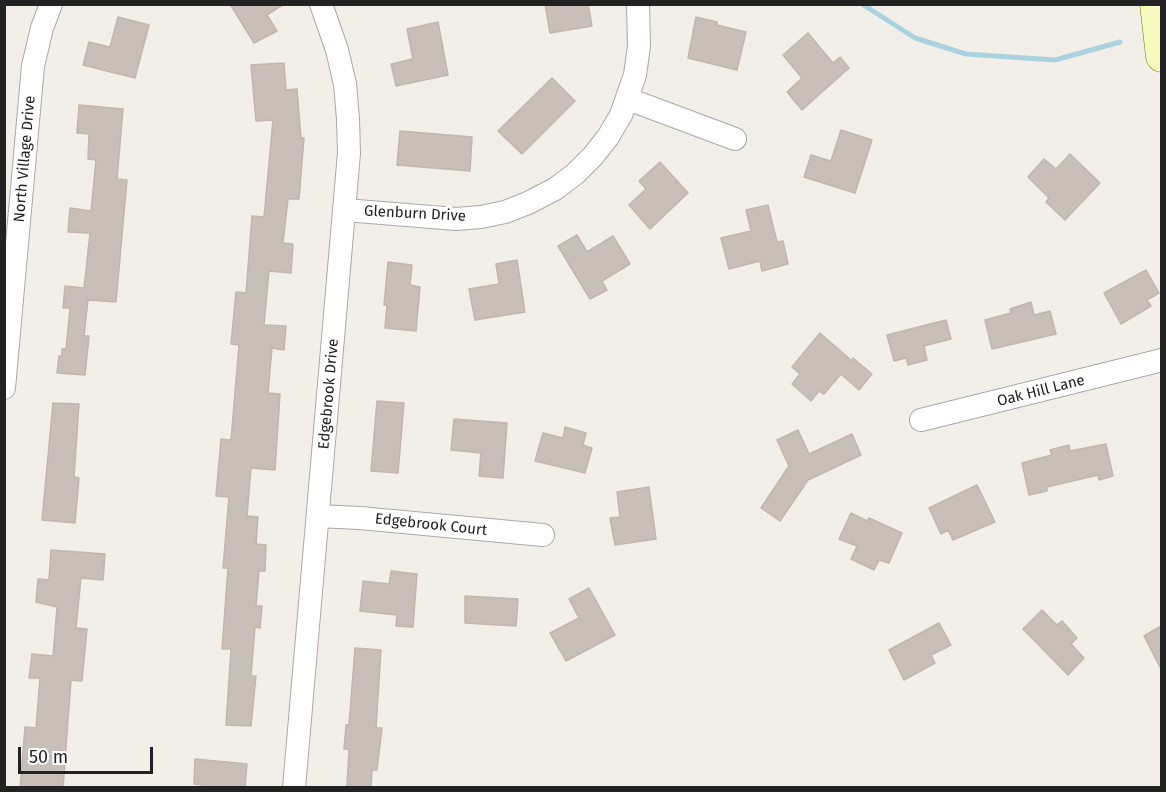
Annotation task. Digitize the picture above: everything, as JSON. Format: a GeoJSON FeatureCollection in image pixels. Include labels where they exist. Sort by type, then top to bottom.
{"type":"FeatureCollection","features":[{"type":"Feature","properties":{"kind":"main road"},"geometry":{"type":"LineString","coordinates":[[1156,4],[1161,56]]}},
{"type":"Feature","properties":{"kind":"street","name":"North Village Drive"},"geometry":{"type":"LineString","coordinates":[[4,388],[33,66],[42,28],[51,4]]}},
{"type":"Feature","properties":{"kind":"street","name":"Edgebrook Drive"},"geometry":{"type":"LineString","coordinates":[[294,788],[349,153],[346,96],[337,50],[321,4]]}},
{"type":"Feature","properties":{"kind":"street","name":"Glenburn Drive"},"geometry":{"type":"LineString","coordinates":[[345,210],[456,219],[481,217],[505,212],[528,203],[561,184],[593,156],[608,136],[628,99],[635,75],[639,46],[638,4]]}},
{"type":"Feature","properties":{"kind":"street"},"geometry":{"type":"LineString","coordinates":[[628,99],[735,139]]}},
{"type":"Feature","properties":{"kind":"street","name":"Oak Hill Lane"},"geometry":{"type":"LineString","coordinates":[[921,420],[1161,360]]}},
{"type":"Feature","properties":{"kind":"street","name":"Edgebrook Court"},"geometry":{"type":"LineString","coordinates":[[318,516],[543,535]]}},
{"type":"Feature","properties":{"kind":"building"},"geometry":{"type":"Polygon","coordinates":[[[230,4],[284,4],[267,15],[277,31],[254,43],[230,4]]]}},
{"type":"Feature","properties":{"kind":"building"},"geometry":{"type":"Polygon","coordinates":[[[545,4],[588,4],[592,26],[550,33],[545,4]]]}},
{"type":"Feature","properties":{"kind":"building"},"geometry":{"type":"Polygon","coordinates":[[[118,17],[149,25],[135,78],[83,65],[89,42],[110,47],[118,17]]]}},
{"type":"Feature","properties":{"kind":"building"},"geometry":{"type":"Polygon","coordinates":[[[696,17],[746,32],[737,70],[688,58],[696,17]]]}},
{"type":"Feature","properties":{"kind":"building"},"geometry":{"type":"Polygon","coordinates":[[[438,22],[448,75],[396,86],[391,64],[413,59],[407,29],[438,22]]]}},
{"type":"Feature","properties":{"kind":"building"},"geometry":{"type":"Polygon","coordinates":[[[808,33],[833,63],[840,57],[849,68],[802,110],[787,92],[802,78],[783,55],[808,33]]]}},
{"type":"Feature","properties":{"kind":"building"},"geometry":{"type":"Polygon","coordinates":[[[284,63],[286,90],[297,89],[301,138],[304,138],[299,199],[288,199],[283,243],[293,244],[291,273],[269,271],[264,325],[286,326],[284,350],[272,348],[268,393],[280,394],[275,470],[251,468],[247,516],[258,517],[256,544],[266,545],[265,571],[259,571],[256,606],[262,606],[260,628],[255,627],[251,676],[256,676],[251,726],[226,725],[231,649],[222,649],[228,568],[223,568],[229,497],[216,496],[221,439],[231,440],[239,345],[231,344],[236,292],[246,293],[252,216],[264,217],[273,120],[256,121],[251,65],[284,63]]]}},
{"type":"Feature","properties":{"kind":"building"},"geometry":{"type":"Polygon","coordinates":[[[552,78],[575,101],[522,154],[498,131],[552,78]]]}},
{"type":"Feature","properties":{"kind":"building"},"geometry":{"type":"Polygon","coordinates":[[[79,105],[123,109],[117,179],[127,180],[116,302],[88,300],[84,336],[89,336],[85,375],[57,373],[59,356],[62,356],[62,349],[66,349],[70,308],[63,308],[65,286],[84,288],[90,233],[68,232],[70,208],[91,211],[96,160],[88,159],[89,134],[77,133],[79,105]]]}},
{"type":"Feature","properties":{"kind":"building"},"geometry":{"type":"Polygon","coordinates":[[[841,130],[872,140],[855,193],[804,177],[811,155],[831,161],[841,130]]]}},
{"type":"Feature","properties":{"kind":"building"},"geometry":{"type":"Polygon","coordinates":[[[400,131],[472,137],[470,171],[397,165],[400,131]]]}},
{"type":"Feature","properties":{"kind":"building"},"geometry":{"type":"Polygon","coordinates":[[[1070,154],[1100,183],[1065,220],[1046,202],[1049,198],[1028,177],[1044,159],[1056,169],[1070,154]]]}},
{"type":"Feature","properties":{"kind":"building"},"geometry":{"type":"Polygon","coordinates":[[[660,162],[688,193],[650,229],[629,205],[646,189],[639,181],[660,162]]]}},
{"type":"Feature","properties":{"kind":"building"},"geometry":{"type":"Polygon","coordinates":[[[768,205],[777,242],[783,241],[788,264],[762,271],[760,261],[729,269],[721,238],[751,231],[746,210],[768,205]]]}},
{"type":"Feature","properties":{"kind":"building"},"geometry":{"type":"Polygon","coordinates":[[[577,235],[587,252],[613,236],[630,264],[602,281],[607,290],[590,299],[558,246],[577,235]]]}},
{"type":"Feature","properties":{"kind":"building"},"geometry":{"type":"Polygon","coordinates":[[[517,260],[525,312],[475,320],[469,289],[499,284],[496,264],[517,260]]]}},
{"type":"Feature","properties":{"kind":"building"},"geometry":{"type":"Polygon","coordinates":[[[388,262],[412,265],[410,285],[420,287],[416,331],[385,328],[387,305],[384,305],[388,262]]]}},
{"type":"Feature","properties":{"kind":"building"},"geometry":{"type":"Polygon","coordinates":[[[1146,270],[1159,293],[1147,300],[1151,306],[1121,324],[1104,293],[1146,270]]]}},
{"type":"Feature","properties":{"kind":"building"},"geometry":{"type":"Polygon","coordinates":[[[1031,302],[1034,315],[1050,311],[1056,334],[992,349],[985,320],[1011,313],[1010,309],[1031,302]]]}},
{"type":"Feature","properties":{"kind":"building"},"geometry":{"type":"Polygon","coordinates":[[[946,320],[951,339],[924,346],[927,360],[908,365],[906,358],[894,361],[887,335],[946,320]]]}},
{"type":"Feature","properties":{"kind":"building"},"geometry":{"type":"Polygon","coordinates":[[[820,333],[852,361],[853,358],[872,374],[859,390],[841,374],[824,394],[819,391],[811,401],[792,384],[800,374],[792,367],[820,333]]]}},
{"type":"Feature","properties":{"kind":"building"},"geometry":{"type":"Polygon","coordinates":[[[377,401],[404,403],[398,473],[371,471],[377,401]]]}},
{"type":"Feature","properties":{"kind":"building"},"geometry":{"type":"Polygon","coordinates":[[[53,403],[79,404],[74,477],[79,478],[75,523],[42,520],[53,403]]]}},
{"type":"Feature","properties":{"kind":"building"},"geometry":{"type":"Polygon","coordinates":[[[454,419],[507,423],[503,478],[479,476],[481,453],[451,450],[454,419]]]}},
{"type":"Feature","properties":{"kind":"building"},"geometry":{"type":"Polygon","coordinates":[[[565,427],[586,433],[583,445],[592,448],[585,473],[535,461],[543,433],[563,438],[565,427]]]}},
{"type":"Feature","properties":{"kind":"building"},"geometry":{"type":"Polygon","coordinates":[[[798,430],[809,454],[852,434],[861,455],[808,480],[780,521],[761,508],[789,466],[777,440],[798,430]]]}},
{"type":"Feature","properties":{"kind":"building"},"geometry":{"type":"Polygon","coordinates":[[[1106,444],[1113,476],[1099,480],[1098,475],[1047,487],[1047,491],[1029,495],[1022,463],[1052,455],[1050,450],[1069,445],[1070,451],[1106,444]]]}},
{"type":"Feature","properties":{"kind":"building"},"geometry":{"type":"Polygon","coordinates":[[[977,485],[995,522],[953,540],[948,530],[941,534],[929,508],[977,485]]]}},
{"type":"Feature","properties":{"kind":"building"},"geometry":{"type":"Polygon","coordinates":[[[649,487],[656,539],[615,545],[610,518],[620,517],[617,492],[649,487]]]}},
{"type":"Feature","properties":{"kind":"building"},"geometry":{"type":"Polygon","coordinates":[[[851,513],[867,521],[869,518],[902,533],[889,563],[879,560],[874,570],[851,559],[857,546],[839,539],[851,513]]]}},
{"type":"Feature","properties":{"kind":"building"},"geometry":{"type":"Polygon","coordinates":[[[51,550],[105,554],[103,580],[81,578],[76,628],[87,629],[82,681],[71,680],[63,788],[20,788],[25,727],[36,728],[40,678],[29,678],[32,654],[53,656],[57,607],[36,602],[38,579],[49,580],[51,550]]]}},
{"type":"Feature","properties":{"kind":"building"},"geometry":{"type":"Polygon","coordinates":[[[391,571],[417,574],[413,627],[396,626],[397,615],[360,611],[363,581],[389,584],[391,571]]]}},
{"type":"Feature","properties":{"kind":"building"},"geometry":{"type":"Polygon","coordinates":[[[589,588],[615,635],[566,661],[550,633],[579,618],[569,599],[589,588]]]}},
{"type":"Feature","properties":{"kind":"building"},"geometry":{"type":"Polygon","coordinates":[[[465,596],[518,599],[516,626],[465,623],[465,596]]]}},
{"type":"Feature","properties":{"kind":"building"},"geometry":{"type":"Polygon","coordinates":[[[1042,610],[1057,625],[1062,621],[1077,638],[1071,644],[1084,658],[1068,675],[1023,629],[1042,610]]]}},
{"type":"Feature","properties":{"kind":"building"},"geometry":{"type":"Polygon","coordinates":[[[939,623],[951,645],[931,655],[935,663],[904,680],[889,650],[939,623]]]}},
{"type":"Feature","properties":{"kind":"building"},"geometry":{"type":"Polygon","coordinates":[[[1161,626],[1161,669],[1144,636],[1161,626]]]}},
{"type":"Feature","properties":{"kind":"building"},"geometry":{"type":"Polygon","coordinates":[[[355,648],[381,650],[376,728],[382,728],[377,770],[372,770],[371,788],[347,786],[349,749],[344,749],[346,725],[349,725],[355,648]]]}},
{"type":"Feature","properties":{"kind":"building"},"geometry":{"type":"Polygon","coordinates":[[[195,759],[247,764],[245,788],[203,788],[203,785],[194,784],[195,759]]]}},
{"type":"Feature","properties":{"kind":"waterway"},"geometry":{"type":"LineString","coordinates":[[862,4],[915,38],[966,54],[1055,60],[1120,42]]}}]}
